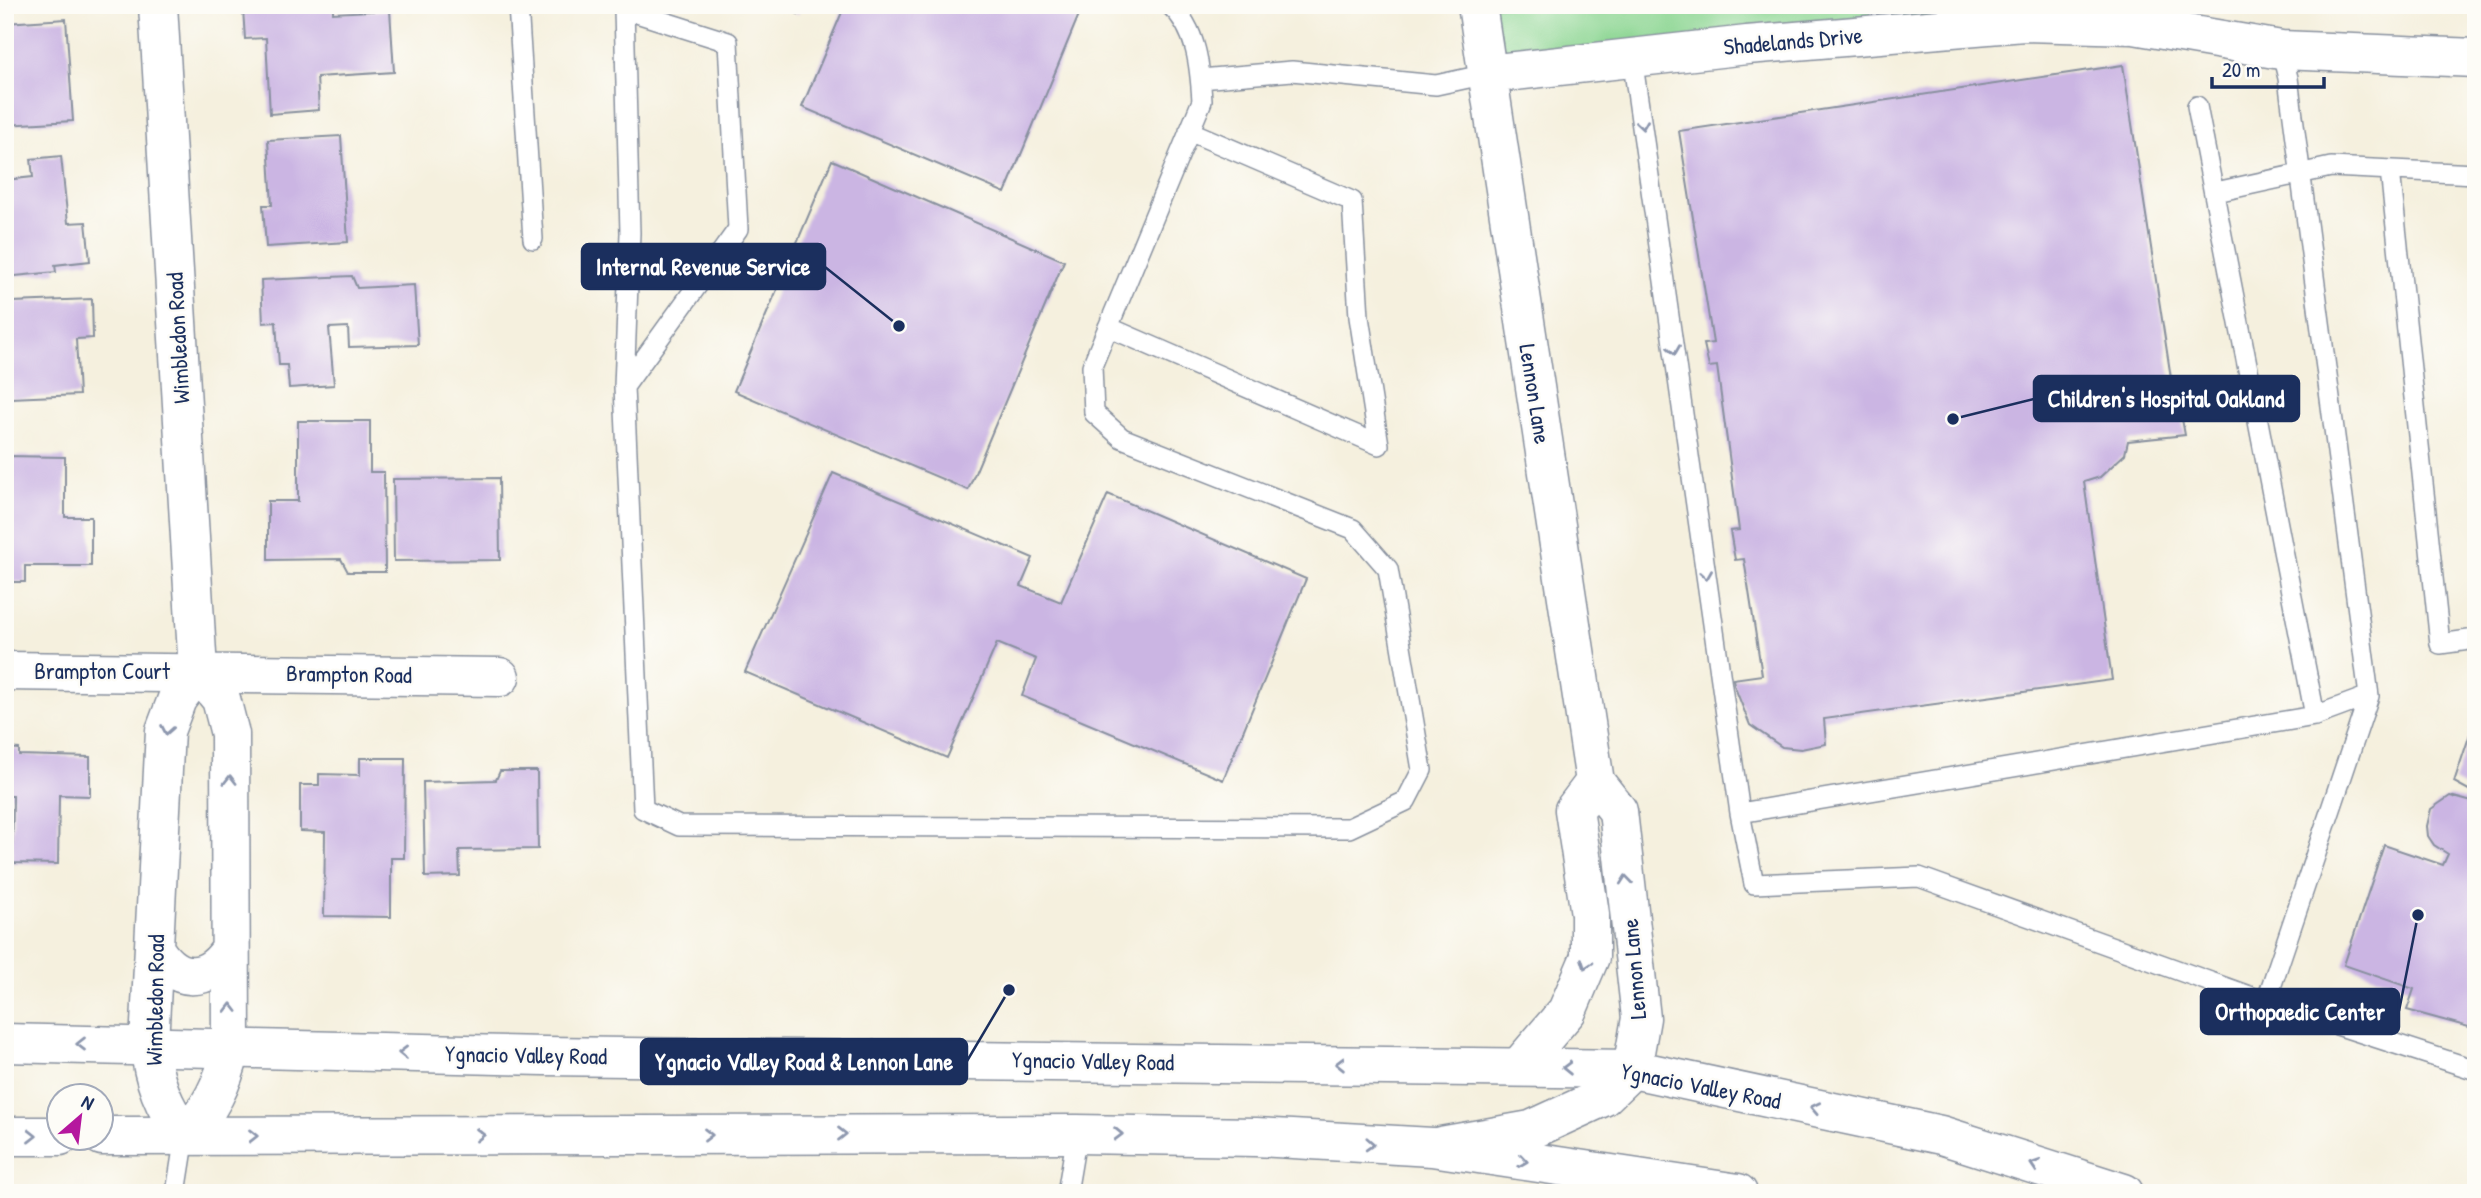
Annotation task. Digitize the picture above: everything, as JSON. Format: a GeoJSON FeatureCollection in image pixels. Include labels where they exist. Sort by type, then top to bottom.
{"type":"FeatureCollection","features":[{"type":"Feature","properties":{"kind":"main road","name":"Wimbledon Road"},"geometry":{"type":"LineString","coordinates":[[158,5],[198,671],[177,699],[165,731],[149,1044],[159,1093],[170,1116],[185,1136]]}},
{"type":"Feature","properties":{"kind":"main road","name":"Lennon Lane"},"geometry":{"type":"LineString","coordinates":[[1477,5],[1595,782],[1618,811],[1641,1018],[1632,1069]]}},
{"type":"Feature","properties":{"kind":"main road","name":"Shadelands Drive"},"geometry":{"type":"LineString","coordinates":[[1487,74],[1632,57],[2024,22],[2134,25],[2281,50],[2476,58]]}},
{"type":"Feature","properties":{"kind":"main road","name":"Brampton Court"},"geometry":{"type":"LineString","coordinates":[[5,671],[198,671]]}},
{"type":"Feature","properties":{"kind":"main road","name":"Brampton Road"},"geometry":{"type":"LineString","coordinates":[[198,671],[500,677]]}},
{"type":"Feature","properties":{"kind":"main road"},"geometry":{"type":"LineString","coordinates":[[185,1136],[216,1097],[230,1049],[230,734],[221,699],[198,671]]}},
{"type":"Feature","properties":{"kind":"main road","name":"Lennon Lane"},"geometry":{"type":"LineString","coordinates":[[1519,1067],[1567,1011],[1590,957],[1590,914],[1574,810],[1595,782]]}},
{"type":"Feature","properties":{"kind":"main road"},"geometry":{"type":"LineString","coordinates":[[154,948],[162,962],[176,972],[192,976],[208,973],[222,963],[230,950]]}},
{"type":"Feature","properties":{"kind":"main road","name":"Ygnacio Valley Road"},"geometry":{"type":"LineString","coordinates":[[5,1044],[149,1044],[230,1049],[544,1056],[1632,1069],[1941,1135],[2124,1193]]}},
{"type":"Feature","properties":{"kind":"main road"},"geometry":{"type":"LineString","coordinates":[[1432,1147],[1531,1130],[1603,1097],[1632,1069]]}},
{"type":"Feature","properties":{"kind":"main road"},"geometry":{"type":"LineString","coordinates":[[116,1136],[1077,1133],[1256,1137],[1432,1147],[1738,1193]]}},
{"type":"Feature","properties":{"kind":"main road"},"geometry":{"type":"LineString","coordinates":[[5,1136],[46,1136]]}},
{"type":"Feature","properties":{"kind":"lane"},"geometry":{"type":"LineString","coordinates":[[518,5],[533,239]]}},
{"type":"Feature","properties":{"kind":"lane"},"geometry":{"type":"LineString","coordinates":[[624,387],[738,229],[728,42],[624,9],[630,233],[624,387],[643,809],[679,826],[1349,828],[1406,801],[1422,770],[1388,569],[1353,528],[1122,438],[1094,413],[1092,366],[1202,101],[1199,56],[1179,13],[1170,5]]}},
{"type":"Feature","properties":{"kind":"lane"},"geometry":{"type":"LineString","coordinates":[[2266,1002],[2369,696],[2301,173],[2288,78],[2281,50]]}},
{"type":"Feature","properties":{"kind":"lane"},"geometry":{"type":"LineString","coordinates":[[1632,57],[1740,813],[1754,884],[1919,877],[2266,1002],[2476,1070]]}},
{"type":"Feature","properties":{"kind":"lane"},"geometry":{"type":"LineString","coordinates":[[1201,79],[1292,71],[1436,85],[1487,74]]}},
{"type":"Feature","properties":{"kind":"lane"},"geometry":{"type":"LineString","coordinates":[[2197,106],[2216,192],[2315,716]]}},
{"type":"Feature","properties":{"kind":"lane"},"geometry":{"type":"LineString","coordinates":[[1108,327],[1379,445],[1359,317],[1352,201],[1189,131]]}},
{"type":"Feature","properties":{"kind":"lane"},"geometry":{"type":"LineString","coordinates":[[2216,192],[2331,167],[2476,174]]}},
{"type":"Feature","properties":{"kind":"lane"},"geometry":{"type":"LineString","coordinates":[[2390,170],[2440,644],[2476,639]]}},
{"type":"Feature","properties":{"kind":"lane"},"geometry":{"type":"LineString","coordinates":[[1740,813],[2315,716],[2369,696]]}},
{"type":"Feature","properties":{"kind":"lane"},"geometry":{"type":"LineString","coordinates":[[1067,1193],[1077,1133]]}},
{"type":"Feature","properties":{"kind":"lane"},"geometry":{"type":"LineString","coordinates":[[176,1193],[185,1136]]}},
{"type":"Feature","properties":{"kind":"green space"},"geometry":{"type":"Polygon","coordinates":[[[1477,5],[2023,5],[1487,74],[1477,5]]]}},
{"type":"Feature","properties":{"kind":"building"},"geometry":{"type":"Polygon","coordinates":[[[333,5],[333,13],[390,10],[394,72],[317,77],[319,110],[270,114],[266,38],[245,39],[243,9],[333,5]]]}},
{"type":"Feature","properties":{"kind":"building"},"geometry":{"type":"Polygon","coordinates":[[[777,5],[801,5],[798,14],[777,5]]]}},
{"type":"Feature","properties":{"kind":"building"},"geometry":{"type":"Polygon","coordinates":[[[845,5],[1083,5],[1005,193],[802,107],[845,5]]]}},
{"type":"Feature","properties":{"kind":"building"},"geometry":{"type":"Polygon","coordinates":[[[66,19],[73,121],[5,125],[5,23],[66,19]]]}},
{"type":"Feature","properties":{"kind":"building"},"geometry":{"type":"Polygon","coordinates":[[[2123,65],[2175,404],[2179,403],[2185,435],[2128,441],[2125,454],[2100,477],[2084,482],[2112,680],[1824,719],[1826,744],[1801,749],[1782,747],[1750,725],[1734,685],[1733,679],[1762,675],[1744,559],[1735,560],[1730,531],[1739,530],[1717,366],[1709,367],[1704,344],[1713,343],[1679,131],[2123,65]]]}},
{"type":"Feature","properties":{"kind":"building"},"geometry":{"type":"Polygon","coordinates":[[[341,136],[348,242],[266,247],[263,205],[272,205],[268,140],[341,136]]]}},
{"type":"Feature","properties":{"kind":"building"},"geometry":{"type":"Polygon","coordinates":[[[61,156],[68,223],[86,222],[90,261],[55,265],[56,272],[5,277],[5,180],[33,177],[31,159],[61,156]]]}},
{"type":"Feature","properties":{"kind":"building"},"geometry":{"type":"Polygon","coordinates":[[[832,160],[1064,261],[968,490],[734,391],[832,160]]]}},
{"type":"Feature","properties":{"kind":"building"},"geometry":{"type":"Polygon","coordinates":[[[352,276],[357,288],[414,285],[418,345],[349,347],[348,327],[329,328],[334,385],[289,388],[287,365],[279,365],[276,322],[263,323],[261,280],[352,276]]]}},
{"type":"Feature","properties":{"kind":"building"},"geometry":{"type":"Polygon","coordinates":[[[92,299],[93,338],[76,339],[79,395],[11,398],[10,368],[5,368],[5,314],[13,314],[12,302],[92,299]]]}},
{"type":"Feature","properties":{"kind":"building"},"geometry":{"type":"Polygon","coordinates":[[[298,421],[370,421],[370,472],[384,472],[385,572],[348,572],[341,559],[268,560],[268,501],[298,501],[298,421]]]}},
{"type":"Feature","properties":{"kind":"building"},"geometry":{"type":"Polygon","coordinates":[[[7,456],[65,457],[65,517],[91,517],[91,566],[25,566],[25,582],[5,582],[7,456]]]}},
{"type":"Feature","properties":{"kind":"building"},"geometry":{"type":"Polygon","coordinates":[[[833,473],[1033,558],[1021,586],[1061,602],[1108,494],[1306,579],[1223,780],[1022,696],[1036,659],[997,643],[947,758],[745,672],[833,473]]]}},
{"type":"Feature","properties":{"kind":"building"},"geometry":{"type":"Polygon","coordinates":[[[499,478],[500,560],[394,561],[393,479],[499,478]]]}},
{"type":"Feature","properties":{"kind":"building"},"geometry":{"type":"Polygon","coordinates":[[[2474,722],[2476,723],[2476,794],[2454,782],[2474,722]]]}},
{"type":"Feature","properties":{"kind":"building"},"geometry":{"type":"Polygon","coordinates":[[[5,748],[19,749],[19,755],[90,757],[90,796],[59,795],[58,864],[12,863],[13,796],[5,796],[5,748]]]}},
{"type":"Feature","properties":{"kind":"building"},"geometry":{"type":"Polygon","coordinates":[[[360,758],[405,758],[404,858],[391,858],[391,917],[324,916],[325,832],[300,831],[300,785],[319,785],[319,774],[360,775],[360,758]]]}},
{"type":"Feature","properties":{"kind":"building"},"geometry":{"type":"Polygon","coordinates":[[[500,771],[537,771],[538,849],[459,850],[460,876],[425,877],[423,782],[496,780],[500,771]]]}},
{"type":"Feature","properties":{"kind":"building"},"geometry":{"type":"Polygon","coordinates":[[[2450,796],[2476,803],[2476,1029],[2407,1010],[2414,989],[2344,965],[2384,845],[2443,865],[2448,854],[2434,845],[2428,836],[2427,826],[2431,809],[2450,796]]]}},
{"type":"Feature","properties":{"kind":"place","name":"Internal Revenue Service"},"geometry":{"type":"Point","coordinates":[899,326]}},
{"type":"Feature","properties":{"kind":"place","name":"Children's Hospital Oakland"},"geometry":{"type":"Point","coordinates":[1953,419]}},
{"type":"Feature","properties":{"kind":"place","name":"Orthopaedic Center"},"geometry":{"type":"Point","coordinates":[2418,915]}},
{"type":"Feature","properties":{"kind":"place","name":"Ygnacio Valley Road & Lennon Lane"},"geometry":{"type":"Point","coordinates":[1009,990]}}]}
